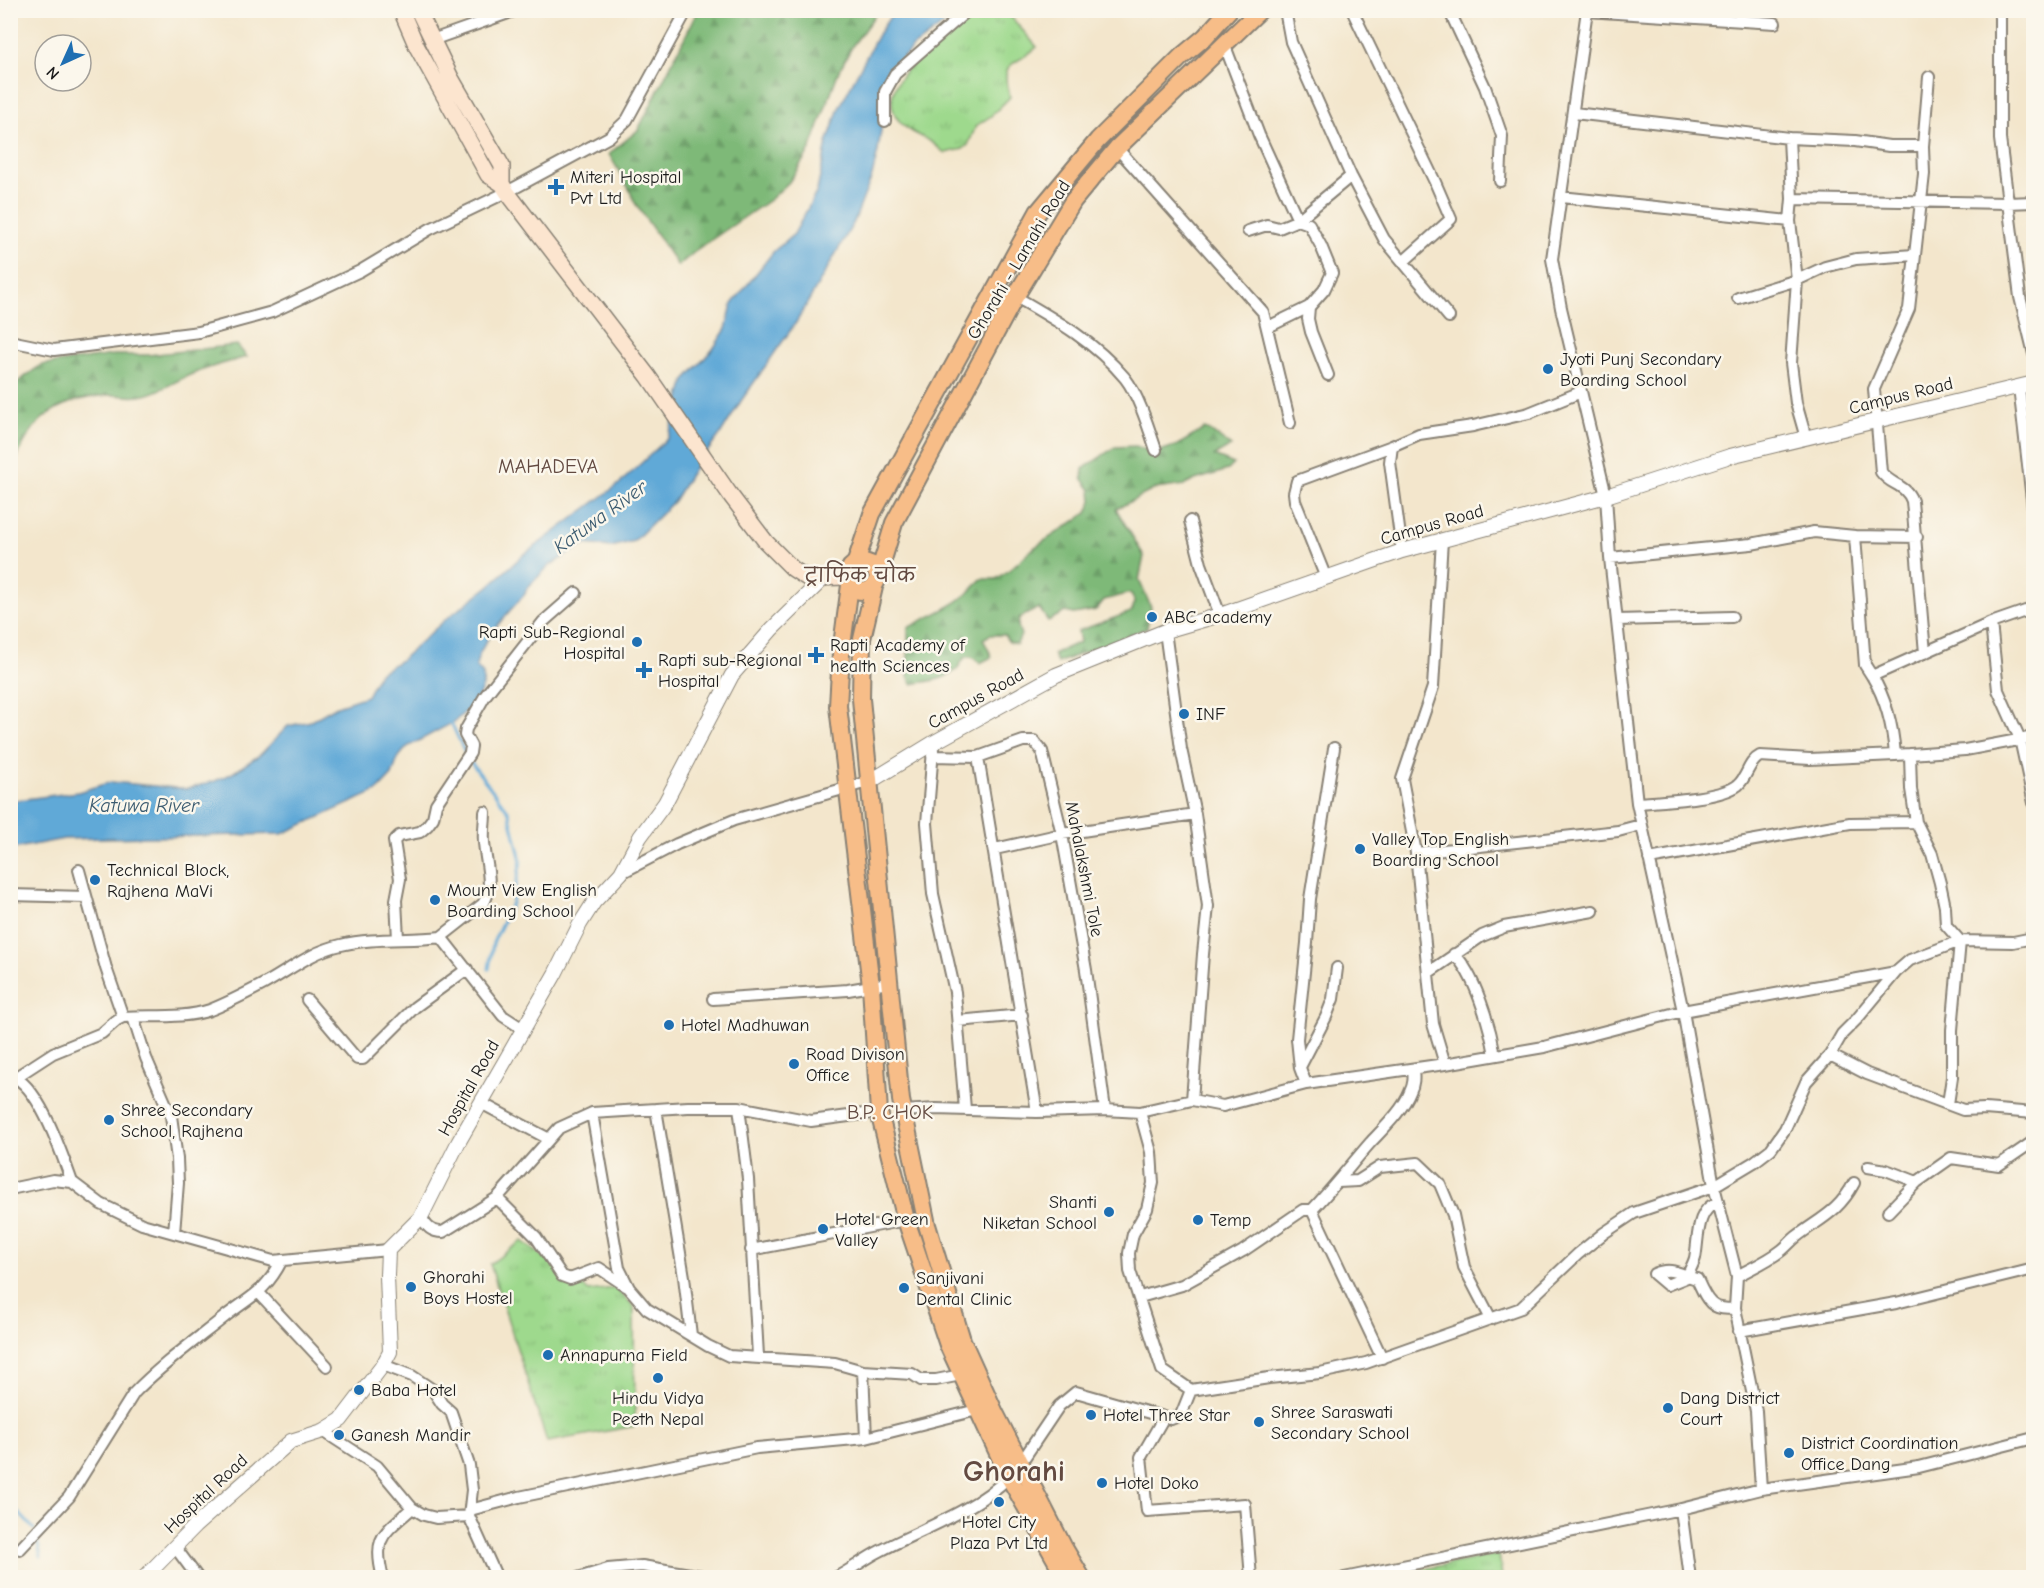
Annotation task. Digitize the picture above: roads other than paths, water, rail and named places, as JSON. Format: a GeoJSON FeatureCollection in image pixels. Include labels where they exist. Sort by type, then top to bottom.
{"type":"FeatureCollection","features":[{"type":"Feature","properties":{"kind":"main road"},"geometry":{"type":"LineString","coordinates":[[401,10],[417,46],[488,175],[504,188],[648,375],[731,496],[766,542],[794,569],[807,578],[849,581],[859,591],[869,590],[876,582],[873,565],[868,562],[856,562],[848,571],[849,581],[838,706],[871,986],[880,1113],[906,1220],[948,1345],[961,1375],[977,1410],[1082,1578]]}},
{"type":"Feature","properties":{"kind":"main road"},"geometry":{"type":"LineString","coordinates":[[418,10],[451,78],[502,166],[504,188]]}},
{"type":"Feature","properties":{"kind":"main road","name":"Ghorahi - Lamahi Road"},"geometry":{"type":"LineString","coordinates":[[856,562],[872,514],[1038,212],[1098,140],[1182,56],[1205,37],[1229,10]]}},
{"type":"Feature","properties":{"kind":"main road","name":"Ghorahi - Lamahi Road"},"geometry":{"type":"LineString","coordinates":[[1015,1470],[994,1413],[962,1340],[927,1225],[903,1110],[888,983],[871,782],[861,699],[862,639],[894,523],[1015,297],[1073,201],[1117,148],[1260,10]]}},
{"type":"Feature","properties":{"kind":"main road"},"geometry":{"type":"LineString","coordinates":[[880,1113],[903,1110]]}},
{"type":"Feature","properties":{"kind":"main road"},"geometry":{"type":"LineString","coordinates":[[1015,1470],[1066,1578]]}},
{"type":"Feature","properties":{"kind":"street"},"geometry":{"type":"LineString","coordinates":[[432,40],[517,10]]}},
{"type":"Feature","properties":{"kind":"street"},"geometry":{"type":"LineString","coordinates":[[10,341],[54,350],[199,332],[272,312],[360,271],[504,188],[609,137],[627,120],[687,10]]}},
{"type":"Feature","properties":{"kind":"street"},"geometry":{"type":"LineString","coordinates":[[885,122],[885,92],[895,74],[968,10]]}},
{"type":"Feature","properties":{"kind":"street"},"geometry":{"type":"LineString","coordinates":[[1285,10],[1290,42],[1351,176],[1384,239],[1449,317]]}},
{"type":"Feature","properties":{"kind":"street"},"geometry":{"type":"LineString","coordinates":[[1352,10],[1451,219],[1403,262]]}},
{"type":"Feature","properties":{"kind":"street"},"geometry":{"type":"LineString","coordinates":[[1449,10],[1485,87],[1502,136],[1500,181]]}},
{"type":"Feature","properties":{"kind":"street"},"geometry":{"type":"LineString","coordinates":[[2000,10],[2000,139],[2020,297],[2034,354]]}},
{"type":"Feature","properties":{"kind":"street"},"geometry":{"type":"LineString","coordinates":[[1761,1489],[1756,1411],[1735,1308],[1737,1276],[1714,1186],[1683,1011],[1641,825],[1610,558],[1606,496],[1561,308],[1552,259],[1574,113],[1586,11],[1775,23]]}},
{"type":"Feature","properties":{"kind":"street"},"geometry":{"type":"LineString","coordinates":[[1225,46],[1259,135],[1298,220],[1309,224],[1332,273],[1324,290],[1309,307],[1268,327]]}},
{"type":"Feature","properties":{"kind":"street"},"geometry":{"type":"LineString","coordinates":[[1925,653],[1917,537],[1912,501],[1903,486],[1888,480],[1881,472],[1874,389],[1909,309],[1924,174],[1923,146],[1929,77]]}},
{"type":"Feature","properties":{"kind":"street"},"geometry":{"type":"LineString","coordinates":[[1574,113],[1789,138],[1855,141],[1889,146],[1923,146]]}},
{"type":"Feature","properties":{"kind":"street"},"geometry":{"type":"LineString","coordinates":[[1789,138],[1792,199],[1790,221],[1797,280],[1791,363],[1796,403],[1806,438]]}},
{"type":"Feature","properties":{"kind":"street"},"geometry":{"type":"LineString","coordinates":[[1117,148],[1263,312],[1290,423]]}},
{"type":"Feature","properties":{"kind":"street"},"geometry":{"type":"LineString","coordinates":[[1248,231],[1267,225],[1279,228],[1298,220],[1351,176]]}},
{"type":"Feature","properties":{"kind":"street"},"geometry":{"type":"LineString","coordinates":[[1561,197],[1790,221]]}},
{"type":"Feature","properties":{"kind":"street"},"geometry":{"type":"LineString","coordinates":[[1792,199],[2034,202]]}},
{"type":"Feature","properties":{"kind":"street"},"geometry":{"type":"LineString","coordinates":[[1738,298],[1797,280],[1825,267],[1856,259],[1914,255]]}},
{"type":"Feature","properties":{"kind":"street"},"geometry":{"type":"LineString","coordinates":[[997,286],[1080,334],[1125,379],[1147,422],[1156,450]]}},
{"type":"Feature","properties":{"kind":"street"},"geometry":{"type":"LineString","coordinates":[[1309,307],[1308,319],[1311,332],[1328,375]]}},
{"type":"Feature","properties":{"kind":"street","name":"Campus Road"},"geometry":{"type":"LineString","coordinates":[[871,782],[933,750],[1056,675],[1165,631],[1220,615],[1402,551],[1606,496],[1730,456],[2034,383]]}},
{"type":"Feature","properties":{"kind":"street"},"geometry":{"type":"LineString","coordinates":[[2019,387],[2034,517]]}},
{"type":"Feature","properties":{"kind":"street"},"geometry":{"type":"LineString","coordinates":[[1326,578],[1295,501],[1297,481],[1419,434],[1473,426],[1529,413],[1581,392]]}},
{"type":"Feature","properties":{"kind":"street"},"geometry":{"type":"LineString","coordinates":[[1392,446],[1390,462],[1402,551]]}},
{"type":"Feature","properties":{"kind":"street"},"geometry":{"type":"LineString","coordinates":[[1190,521],[1201,564],[1220,615]]}},
{"type":"Feature","properties":{"kind":"street"},"geometry":{"type":"LineString","coordinates":[[1610,558],[1751,544],[1814,532],[1855,537],[1917,537]]}},
{"type":"Feature","properties":{"kind":"street"},"geometry":{"type":"LineString","coordinates":[[1855,537],[1865,665],[1878,686],[1888,715],[1895,755]]}},
{"type":"Feature","properties":{"kind":"street"},"geometry":{"type":"LineString","coordinates":[[1442,540],[1433,687],[1402,779],[1416,853],[1433,1024],[1445,1064]]}},
{"type":"Feature","properties":{"kind":"street","name":"Hospital Road"},"geometry":{"type":"LineString","coordinates":[[144,1578],[195,1526],[291,1441],[323,1431],[341,1420],[383,1365],[390,1352],[388,1250],[421,1217],[458,1143],[594,902],[621,873],[640,837],[665,803],[732,675],[772,629],[823,579]]}},
{"type":"Feature","properties":{"kind":"street"},"geometry":{"type":"LineString","coordinates":[[398,939],[396,900],[400,879],[393,841],[399,836],[420,832],[433,818],[436,804],[470,753],[471,746],[465,735],[466,729],[485,696],[543,622],[576,593]]}},
{"type":"Feature","properties":{"kind":"street"},"geometry":{"type":"LineString","coordinates":[[1872,676],[1991,623],[2034,608]]}},
{"type":"Feature","properties":{"kind":"street"},"geometry":{"type":"LineString","coordinates":[[1617,620],[1732,616]]}},
{"type":"Feature","properties":{"kind":"street"},"geometry":{"type":"LineString","coordinates":[[1991,623],[1998,690],[2020,739],[2034,803]]}},
{"type":"Feature","properties":{"kind":"street"},"geometry":{"type":"LineString","coordinates":[[1165,631],[1180,748],[1195,814],[1208,906],[1192,1100]]}},
{"type":"Feature","properties":{"kind":"street"},"geometry":{"type":"LineString","coordinates":[[1638,803],[1722,792],[1737,786],[1754,759],[1761,756],[1802,759],[1910,754],[1965,750],[2034,737]]}},
{"type":"Feature","properties":{"kind":"street","name":"Mahalakshmi Tole"},"geometry":{"type":"LineString","coordinates":[[933,750],[978,757],[1023,741],[1034,741],[1042,751],[1062,834],[1086,970],[1105,1110]]}},
{"type":"Feature","properties":{"kind":"street"},"geometry":{"type":"LineString","coordinates":[[1306,1084],[1300,1068],[1297,1039],[1310,899],[1334,748]]}},
{"type":"Feature","properties":{"kind":"street"},"geometry":{"type":"LineString","coordinates":[[933,750],[927,824],[933,894],[955,992],[965,1109]]}},
{"type":"Feature","properties":{"kind":"street"},"geometry":{"type":"LineString","coordinates":[[1910,754],[1911,789],[1916,822],[1932,854],[1945,907],[1946,926],[1960,941],[1952,1030],[1952,1077],[1948,1104]]}},
{"type":"Feature","properties":{"kind":"street"},"geometry":{"type":"LineString","coordinates":[[978,757],[1037,1112]]}},
{"type":"Feature","properties":{"kind":"street"},"geometry":{"type":"LineString","coordinates":[[621,873],[677,844],[734,820],[871,782]]}},
{"type":"Feature","properties":{"kind":"street"},"geometry":{"type":"LineString","coordinates":[[72,1182],[45,1115],[31,1093],[14,1077],[53,1053],[102,1033],[128,1017],[208,1011],[264,984],[306,957],[340,945],[377,939],[441,937],[487,899],[488,876],[483,839],[485,812]]}},
{"type":"Feature","properties":{"kind":"street"},"geometry":{"type":"LineString","coordinates":[[995,849],[1062,834],[1195,814]]}},
{"type":"Feature","properties":{"kind":"street"},"geometry":{"type":"LineString","coordinates":[[1649,859],[1850,823],[1916,822]]}},
{"type":"Feature","properties":{"kind":"street"},"geometry":{"type":"LineString","coordinates":[[1416,853],[1618,831],[1641,825]]}},
{"type":"Feature","properties":{"kind":"street"},"geometry":{"type":"LineString","coordinates":[[79,870],[106,968],[171,1116],[178,1183],[174,1233]]}},
{"type":"Feature","properties":{"kind":"street"},"geometry":{"type":"LineString","coordinates":[[10,895],[86,897]]}},
{"type":"Feature","properties":{"kind":"street"},"geometry":{"type":"LineString","coordinates":[[1428,973],[1482,936],[1504,927],[1593,911]]}},
{"type":"Feature","properties":{"kind":"street"},"geometry":{"type":"LineString","coordinates":[[441,937],[503,1016],[523,1029]]}},
{"type":"Feature","properties":{"kind":"street"},"geometry":{"type":"LineString","coordinates":[[1140,1112],[1151,1152],[1153,1183],[1147,1209],[1133,1234],[1129,1253],[1130,1271],[1162,1370],[1191,1390],[1320,1373],[1382,1359],[1521,1308],[1578,1254],[1634,1213],[1714,1186],[1771,1149],[1785,1130],[1806,1082],[1830,1055],[1842,1034],[1857,1020],[1896,972],[1910,960],[1960,941],[2034,940]]}},
{"type":"Feature","properties":{"kind":"street"},"geometry":{"type":"LineString","coordinates":[[1454,954],[1463,962],[1489,1024],[1495,1055]]}},
{"type":"Feature","properties":{"kind":"street"},"geometry":{"type":"LineString","coordinates":[[1300,1068],[1333,999],[1337,968]]}},
{"type":"Feature","properties":{"kind":"street"},"geometry":{"type":"LineString","coordinates":[[307,1000],[357,1059],[363,1059],[415,1007],[467,969]]}},
{"type":"Feature","properties":{"kind":"street"},"geometry":{"type":"LineString","coordinates":[[903,1110],[1140,1112],[1192,1100],[1223,1106],[1306,1084],[1544,1047],[1683,1011],[1896,972]]}},
{"type":"Feature","properties":{"kind":"street"},"geometry":{"type":"LineString","coordinates":[[713,999],[848,990],[888,983]]}},
{"type":"Feature","properties":{"kind":"street"},"geometry":{"type":"LineString","coordinates":[[958,1021],[1022,1015]]}},
{"type":"Feature","properties":{"kind":"street"},"geometry":{"type":"LineString","coordinates":[[1830,1055],[1866,1074],[1963,1110],[1986,1109],[2031,1115]]}},
{"type":"Feature","properties":{"kind":"street"},"geometry":{"type":"LineString","coordinates":[[1140,1297],[1182,1286],[1243,1251],[1303,1210],[1311,1210],[1386,1126],[1410,1094],[1414,1081],[1413,1069]]}},
{"type":"Feature","properties":{"kind":"street"},"geometry":{"type":"LineString","coordinates":[[481,1103],[549,1139]]}},
{"type":"Feature","properties":{"kind":"street"},"geometry":{"type":"LineString","coordinates":[[421,1217],[427,1227],[434,1232],[443,1232],[497,1198],[559,1128],[592,1113],[688,1107],[739,1107],[811,1121],[880,1113]]}},
{"type":"Feature","properties":{"kind":"street"},"geometry":{"type":"LineString","coordinates":[[739,1107],[748,1179],[758,1356]]}},
{"type":"Feature","properties":{"kind":"street"},"geometry":{"type":"LineString","coordinates":[[656,1109],[684,1277],[691,1335]]}},
{"type":"Feature","properties":{"kind":"street"},"geometry":{"type":"LineString","coordinates":[[592,1113],[619,1268],[629,1288],[647,1309],[729,1356],[758,1356],[835,1363],[863,1371],[912,1374],[921,1380],[936,1380],[961,1375]]}},
{"type":"Feature","properties":{"kind":"street"},"geometry":{"type":"LineString","coordinates":[[1888,1212],[1917,1182],[1951,1158],[1999,1165],[2034,1141]]}},
{"type":"Feature","properties":{"kind":"street"},"geometry":{"type":"LineString","coordinates":[[1338,1182],[1358,1181],[1380,1167],[1418,1163],[1440,1184],[1453,1215],[1464,1267],[1491,1319]]}},
{"type":"Feature","properties":{"kind":"street"},"geometry":{"type":"LineString","coordinates":[[1868,1167],[1886,1170],[1917,1182]]}},
{"type":"Feature","properties":{"kind":"street"},"geometry":{"type":"LineString","coordinates":[[10,1189],[53,1179],[72,1182],[101,1204],[132,1219],[174,1233],[277,1260],[388,1250]]}},
{"type":"Feature","properties":{"kind":"street"},"geometry":{"type":"LineString","coordinates":[[1737,1276],[1780,1252],[1797,1237],[1827,1217],[1850,1191],[1854,1183]]}},
{"type":"Feature","properties":{"kind":"street"},"geometry":{"type":"LineString","coordinates":[[497,1198],[536,1237],[562,1276],[570,1280],[599,1268],[629,1288]]}},
{"type":"Feature","properties":{"kind":"street"},"geometry":{"type":"LineString","coordinates":[[1718,1202],[1712,1204],[1702,1217],[1695,1260],[1687,1276],[1697,1279],[1704,1296],[1713,1305],[1722,1310],[1735,1308]]}},
{"type":"Feature","properties":{"kind":"street"},"geometry":{"type":"LineString","coordinates":[[1311,1210],[1382,1359]]}},
{"type":"Feature","properties":{"kind":"street"},"geometry":{"type":"LineString","coordinates":[[751,1250],[906,1220]]}},
{"type":"Feature","properties":{"kind":"street"},"geometry":{"type":"LineString","coordinates":[[20,1549],[69,1497],[134,1393],[147,1380],[256,1295],[275,1274],[277,1260]]}},
{"type":"Feature","properties":{"kind":"street"},"geometry":{"type":"LineString","coordinates":[[1739,1331],[1896,1303],[2034,1269]]}},
{"type":"Feature","properties":{"kind":"street"},"geometry":{"type":"LineString","coordinates":[[256,1295],[327,1366]]}},
{"type":"Feature","properties":{"kind":"street"},"geometry":{"type":"LineString","coordinates":[[383,1365],[412,1376],[434,1390],[442,1404],[451,1412],[469,1465],[472,1490],[469,1513],[497,1578]]}},
{"type":"Feature","properties":{"kind":"street"},"geometry":{"type":"LineString","coordinates":[[863,1371],[866,1438]]}},
{"type":"Feature","properties":{"kind":"street"},"geometry":{"type":"LineString","coordinates":[[836,1578],[878,1551],[947,1519],[995,1490],[1015,1470],[1059,1406],[1076,1392],[1171,1419],[1181,1415],[1191,1390]]}},
{"type":"Feature","properties":{"kind":"street"},"geometry":{"type":"LineString","coordinates":[[323,1431],[377,1466],[412,1508],[424,1515],[436,1518],[469,1513],[519,1497],[757,1448],[866,1438],[977,1410]]}},
{"type":"Feature","properties":{"kind":"street"},"geometry":{"type":"LineString","coordinates":[[1164,1417],[1141,1457],[1147,1510],[1245,1504],[1251,1578]]}},
{"type":"Feature","properties":{"kind":"street"},"geometry":{"type":"LineString","coordinates":[[1344,1578],[1681,1509],[1761,1489],[1919,1467],[2034,1437]]}},
{"type":"Feature","properties":{"kind":"street"},"geometry":{"type":"LineString","coordinates":[[383,1578],[378,1547],[382,1536],[412,1508]]}},
{"type":"Feature","properties":{"kind":"street"},"geometry":{"type":"LineString","coordinates":[[1681,1509],[1690,1578]]}},
{"type":"Feature","properties":{"kind":"street"},"geometry":{"type":"LineString","coordinates":[[175,1547],[198,1578]]}},
{"type":"Feature","properties":{"kind":"street"},"geometry":{"type":"LineString","coordinates":[[578,1578],[608,1569],[642,1566],[714,1578]]}},
{"type":"Feature","properties":{"kind":"water","name":"Katuwa River"},"geometry":{"type":"Polygon","coordinates":[[[894,11],[962,11],[913,47],[891,70],[882,86],[883,116],[872,176],[854,222],[797,321],[674,501],[634,541],[611,547],[584,544],[549,566],[527,588],[525,594],[483,647],[476,666],[483,674],[483,686],[476,702],[454,722],[407,747],[398,758],[392,775],[377,791],[282,834],[64,839],[11,849],[11,801],[78,792],[111,782],[187,789],[215,781],[231,774],[260,755],[288,726],[311,721],[337,706],[367,696],[379,673],[401,660],[522,556],[619,484],[668,438],[685,380],[713,349],[726,329],[732,304],[774,251],[794,234],[817,191],[827,143],[839,108],[879,33],[894,11]]]}},
{"type":"Feature","properties":{"kind":"waterway"},"geometry":{"type":"LineString","coordinates":[[450,720],[466,755]]}},
{"type":"Feature","properties":{"kind":"waterway"},"geometry":{"type":"LineString","coordinates":[[469,760],[509,812],[521,861],[512,903],[493,943],[489,969]]}},
{"type":"Feature","properties":{"kind":"waterway"},"geometry":{"type":"LineString","coordinates":[[10,1501],[34,1529]]}},
{"type":"Feature","properties":{"kind":"waterway"},"geometry":{"type":"LineString","coordinates":[[36,1536],[41,1557]]}},
{"type":"Feature","properties":{"kind":"place","name":"Miteri Hospital Pvt Ltd"},"geometry":{"type":"Point","coordinates":[556,187]}},
{"type":"Feature","properties":{"kind":"place","name":"Jyoti Punj Secondary Boarding School"},"geometry":{"type":"Point","coordinates":[1548,369]}},
{"type":"Feature","properties":{"kind":"place","name":"ABC academy"},"geometry":{"type":"Point","coordinates":[1152,617]}},
{"type":"Feature","properties":{"kind":"place","name":"Rapti Sub-Regional Hospital"},"geometry":{"type":"Point","coordinates":[637,642]}},
{"type":"Feature","properties":{"kind":"place","name":"Rapti Academy of health Sciences"},"geometry":{"type":"Point","coordinates":[816,655]}},
{"type":"Feature","properties":{"kind":"place","name":"Rapti sub-Regional Hospital"},"geometry":{"type":"Point","coordinates":[644,670]}},
{"type":"Feature","properties":{"kind":"place","name":"INF"},"geometry":{"type":"Point","coordinates":[1184,714]}},
{"type":"Feature","properties":{"kind":"place","name":"Valley Top English Boarding School"},"geometry":{"type":"Point","coordinates":[1360,849]}},
{"type":"Feature","properties":{"kind":"place","name":"Technical Block, Rajhena MaVi"},"geometry":{"type":"Point","coordinates":[95,880]}},
{"type":"Feature","properties":{"kind":"place","name":"Mount View English Boarding School"},"geometry":{"type":"Point","coordinates":[435,900]}},
{"type":"Feature","properties":{"kind":"place","name":"Hotel Madhuwan"},"geometry":{"type":"Point","coordinates":[669,1025]}},
{"type":"Feature","properties":{"kind":"place","name":"Road Divison Office"},"geometry":{"type":"Point","coordinates":[794,1064]}},
{"type":"Feature","properties":{"kind":"place","name":"Shree Secondary School, Rajhena"},"geometry":{"type":"Point","coordinates":[109,1120]}},
{"type":"Feature","properties":{"kind":"place","name":"Shanti Niketan School"},"geometry":{"type":"Point","coordinates":[1109,1212]}},
{"type":"Feature","properties":{"kind":"place","name":"Temp"},"geometry":{"type":"Point","coordinates":[1198,1220]}},
{"type":"Feature","properties":{"kind":"place","name":"Hotel Green Valley"},"geometry":{"type":"Point","coordinates":[823,1229]}},
{"type":"Feature","properties":{"kind":"place","name":"Ghorahi Boys Hostel"},"geometry":{"type":"Point","coordinates":[411,1287]}},
{"type":"Feature","properties":{"kind":"place","name":"Sanjivani Dental Clinic"},"geometry":{"type":"Point","coordinates":[904,1288]}},
{"type":"Feature","properties":{"kind":"place","name":"Annapurna Field"},"geometry":{"type":"Point","coordinates":[548,1355]}},
{"type":"Feature","properties":{"kind":"place","name":"Hindu Vidya Peeth Nepal"},"geometry":{"type":"Point","coordinates":[658,1378]}},
{"type":"Feature","properties":{"kind":"place","name":"Baba Hotel"},"geometry":{"type":"Point","coordinates":[359,1390]}},
{"type":"Feature","properties":{"kind":"place","name":"Dang District Court"},"geometry":{"type":"Point","coordinates":[1668,1408]}},
{"type":"Feature","properties":{"kind":"place","name":"Hotel Three Star"},"geometry":{"type":"Point","coordinates":[1091,1415]}},
{"type":"Feature","properties":{"kind":"place","name":"Shree Saraswati Secondary School"},"geometry":{"type":"Point","coordinates":[1259,1422]}},
{"type":"Feature","properties":{"kind":"place","name":"Ganesh Mandir"},"geometry":{"type":"Point","coordinates":[339,1435]}},
{"type":"Feature","properties":{"kind":"place","name":"District Coordination Office Dang"},"geometry":{"type":"Point","coordinates":[1789,1453]}},
{"type":"Feature","properties":{"kind":"place","name":"Hotel Doko"},"geometry":{"type":"Point","coordinates":[1102,1483]}},
{"type":"Feature","properties":{"kind":"place","name":"Hotel City Plaza Pvt Ltd"},"geometry":{"type":"Point","coordinates":[999,1502]}},
{"type":"Feature","properties":{"kind":"district","name":"MAHADEVA"},"geometry":{"type":"Point","coordinates":[548,466]}},
{"type":"Feature","properties":{"kind":"district","name":"ट्राफिक चोक"},"geometry":{"type":"Point","coordinates":[860,575]}},
{"type":"Feature","properties":{"kind":"district","name":"B.P. CHOK"},"geometry":{"type":"Point","coordinates":[890,1112]}},
{"type":"Feature","properties":{"kind":"district","name":"Ghorahi"},"geometry":{"type":"Point","coordinates":[1014,1471]}}]}
